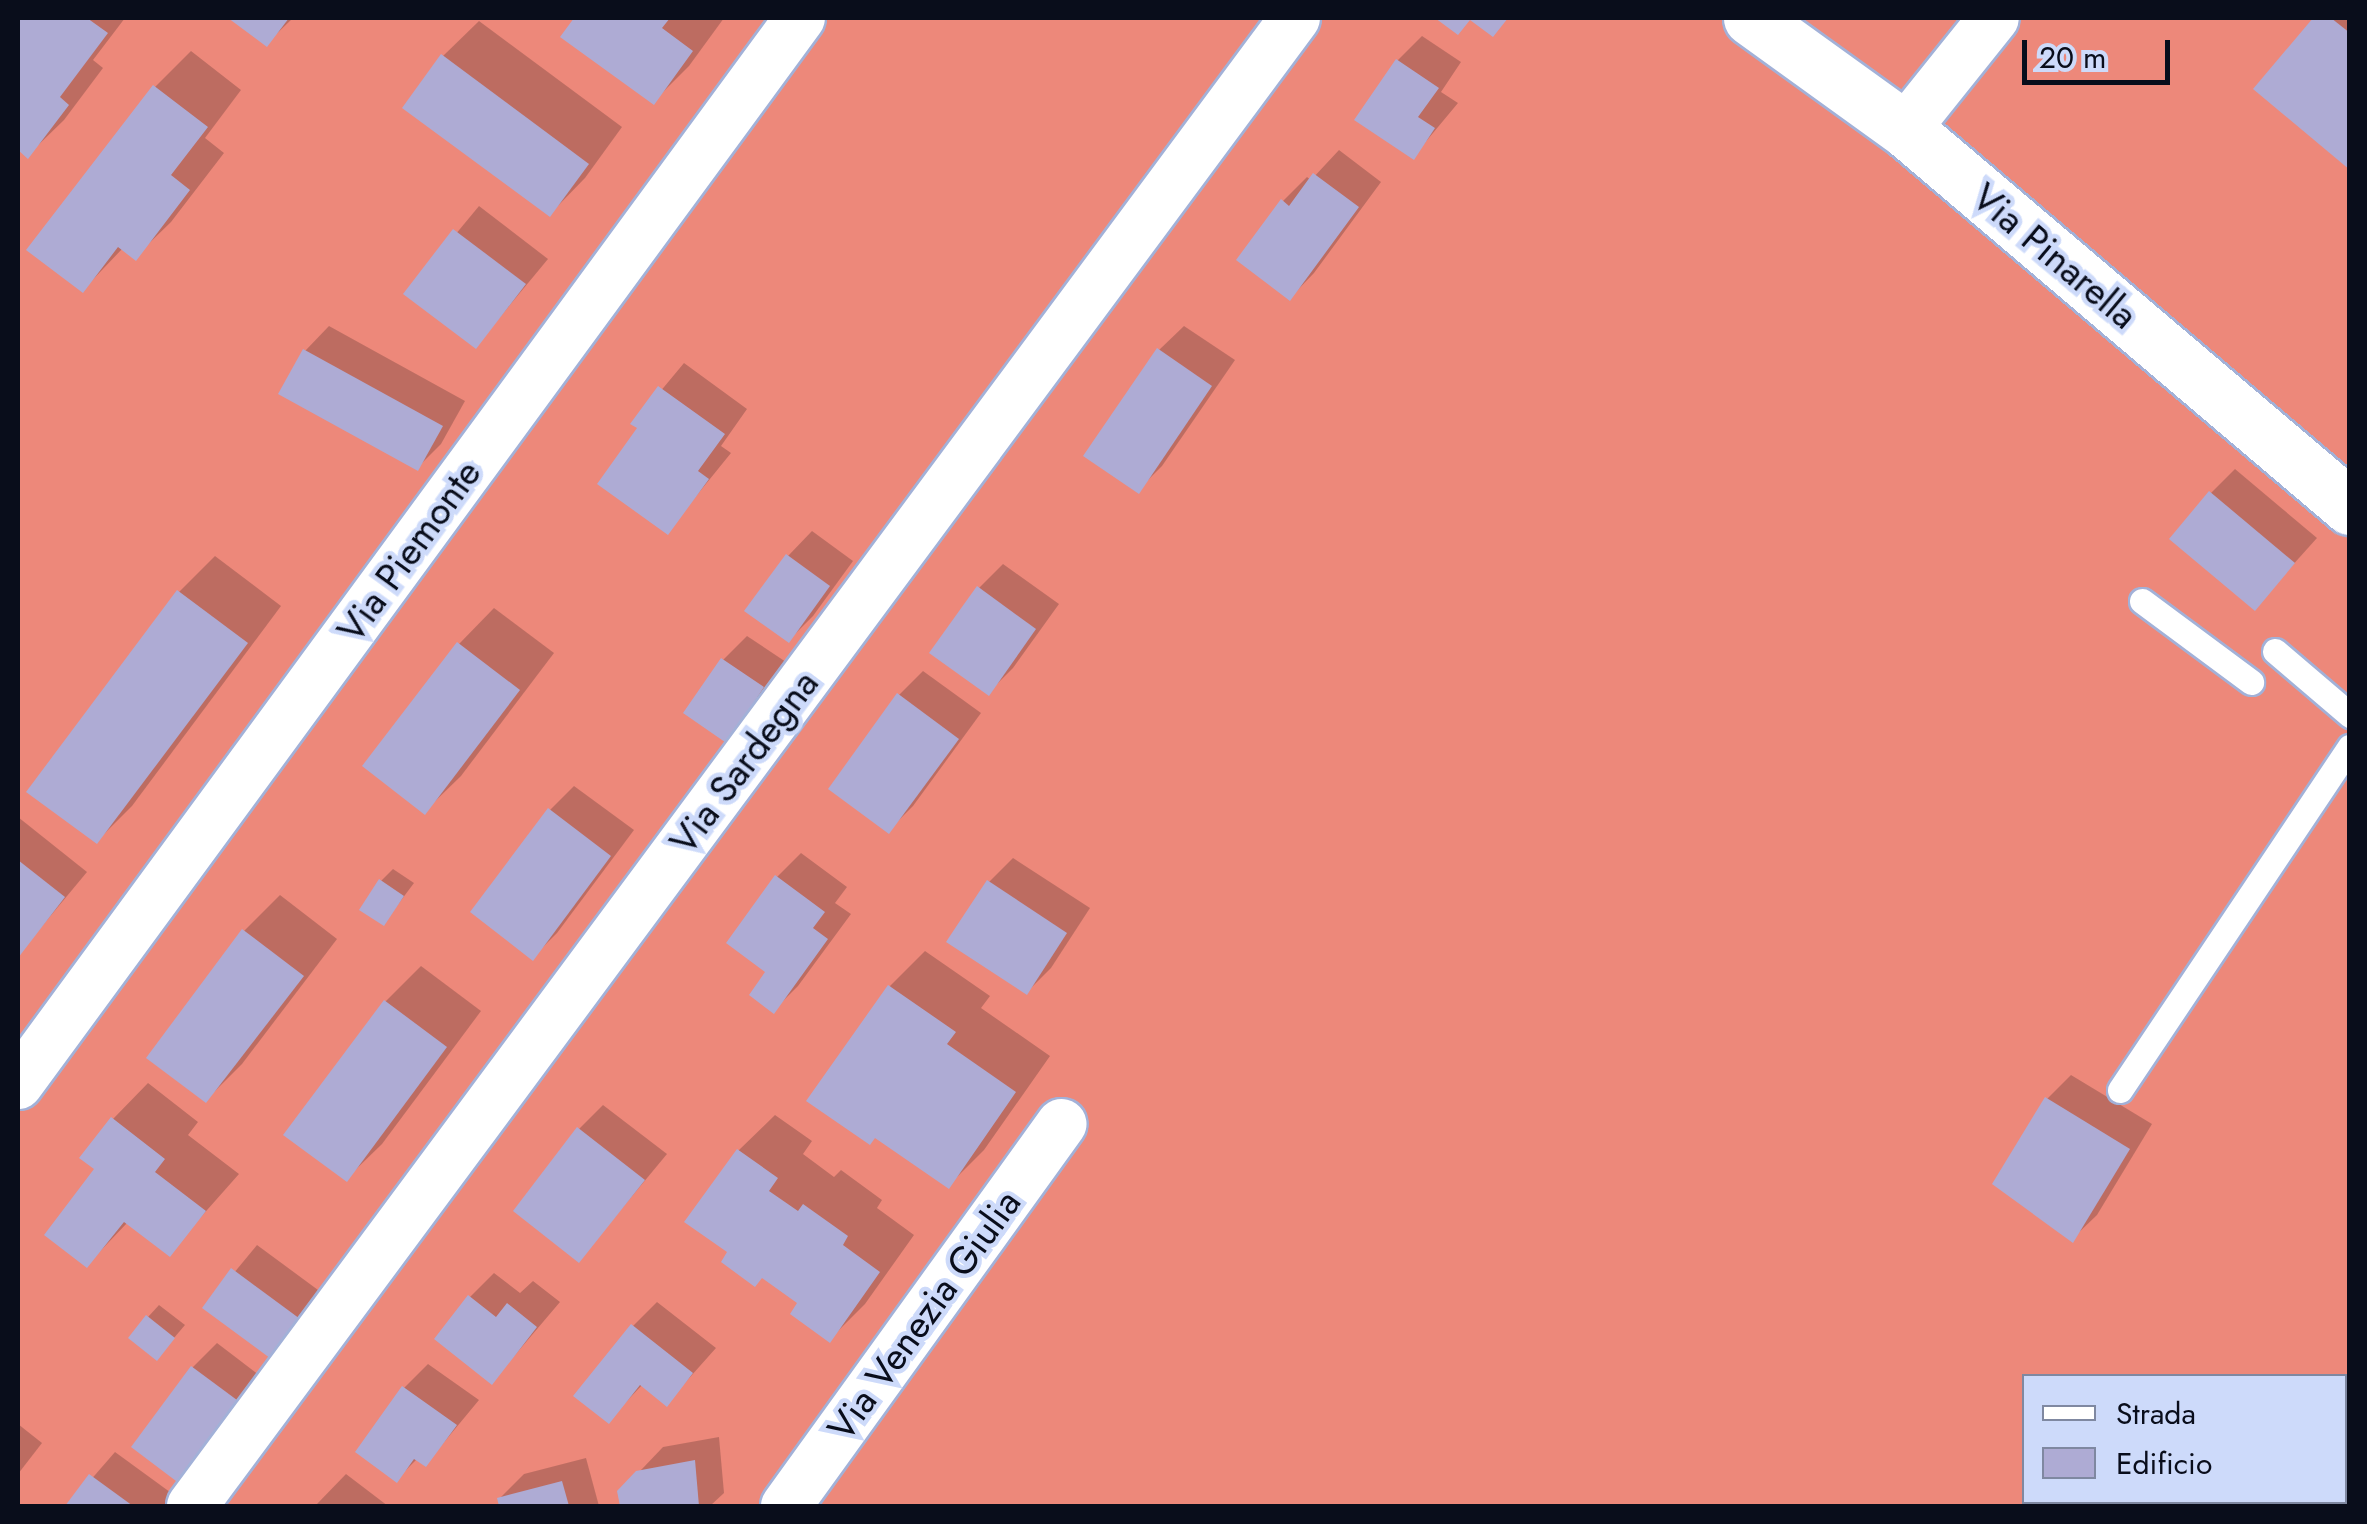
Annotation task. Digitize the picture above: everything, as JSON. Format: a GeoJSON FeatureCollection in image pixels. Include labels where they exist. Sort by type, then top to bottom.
{"type":"FeatureCollection","features":[{"type":"Feature","properties":{"kind":"street","name":"Via Piemonte"},"geometry":{"type":"LineString","coordinates":[[18,1084],[800,18]]}},
{"type":"Feature","properties":{"kind":"street","name":"Via Sardegna"},"geometry":{"type":"LineString","coordinates":[[192,1506],[1295,18]]}},
{"type":"Feature","properties":{"kind":"street","name":"Via Pinarella"},"geometry":{"type":"LineString","coordinates":[[1751,18],[1905,129],[2350,507]]}},
{"type":"Feature","properties":{"kind":"street"},"geometry":{"type":"LineString","coordinates":[[1905,129],[1994,18]]}},
{"type":"Feature","properties":{"kind":"street","name":"Via Venezia Giulia"},"geometry":{"type":"LineString","coordinates":[[786,1506],[1062,1124]]}},
{"type":"Feature","properties":{"kind":"lane"},"geometry":{"type":"LineString","coordinates":[[2142,601],[2251,682]]}},
{"type":"Feature","properties":{"kind":"lane"},"geometry":{"type":"LineString","coordinates":[[2274,650],[2350,716]]}},
{"type":"Feature","properties":{"kind":"lane"},"geometry":{"type":"LineString","coordinates":[[2120,1090],[2350,747]]}},
{"type":"Feature","properties":{"kind":"shaded area"},"geometry":{"type":"Polygon","coordinates":[[[18,18],[2349,18],[2349,1506],[18,1506],[18,18]]]}},
{"type":"Feature","properties":{"kind":"building"},"geometry":{"type":"Polygon","coordinates":[[[18,18],[87,18],[108,33],[60,97],[69,105],[28,159],[18,150],[18,18]]]}},
{"type":"Feature","properties":{"kind":"building"},"geometry":{"type":"Polygon","coordinates":[[[228,18],[289,18],[267,47],[228,18]]]}},
{"type":"Feature","properties":{"kind":"building"},"geometry":{"type":"Polygon","coordinates":[[[574,18],[670,18],[662,28],[693,51],[654,105],[560,37],[574,18]]]}},
{"type":"Feature","properties":{"kind":"building"},"geometry":{"type":"Polygon","coordinates":[[[1435,18],[1508,18],[1493,37],[1470,20],[1458,35],[1435,18]]]}},
{"type":"Feature","properties":{"kind":"building"},"geometry":{"type":"Polygon","coordinates":[[[2313,18],[2331,18],[2350,33],[2350,170],[2253,89],[2313,18]]]}},
{"type":"Feature","properties":{"kind":"building"},"geometry":{"type":"Polygon","coordinates":[[[441,54],[589,164],[550,217],[402,108],[441,54]]]}},
{"type":"Feature","properties":{"kind":"building"},"geometry":{"type":"Polygon","coordinates":[[[1396,59],[1439,88],[1418,117],[1435,128],[1414,160],[1354,120],[1396,59]]]}},
{"type":"Feature","properties":{"kind":"building"},"geometry":{"type":"Polygon","coordinates":[[[153,85],[208,127],[171,175],[190,190],[136,261],[118,247],[83,293],[26,250],[153,85]]]}},
{"type":"Feature","properties":{"kind":"building"},"geometry":{"type":"Polygon","coordinates":[[[1313,173],[1359,207],[1290,301],[1236,260],[1281,199],[1289,206],[1313,173]]]}},
{"type":"Feature","properties":{"kind":"building"},"geometry":{"type":"Polygon","coordinates":[[[453,229],[526,284],[476,349],[403,294],[453,229]]]}},
{"type":"Feature","properties":{"kind":"building"},"geometry":{"type":"Polygon","coordinates":[[[1157,348],[1212,386],[1139,494],[1083,456],[1157,348]]]}},
{"type":"Feature","properties":{"kind":"building"},"geometry":{"type":"Polygon","coordinates":[[[303,349],[443,426],[418,471],[278,394],[303,349]]]}},
{"type":"Feature","properties":{"kind":"building"},"geometry":{"type":"Polygon","coordinates":[[[658,386],[725,434],[698,471],[709,479],[668,535],[597,484],[637,428],[630,424],[658,386]]]}},
{"type":"Feature","properties":{"kind":"building"},"geometry":{"type":"Polygon","coordinates":[[[2209,491],[2295,563],[2255,611],[2169,539],[2209,491]]]}},
{"type":"Feature","properties":{"kind":"building"},"geometry":{"type":"Polygon","coordinates":[[[786,554],[830,586],[789,643],[744,611],[786,554]]]}},
{"type":"Feature","properties":{"kind":"building"},"geometry":{"type":"Polygon","coordinates":[[[977,586],[1036,629],[989,696],[929,653],[977,586]]]}},
{"type":"Feature","properties":{"kind":"building"},"geometry":{"type":"Polygon","coordinates":[[[177,590],[248,643],[97,844],[26,792],[177,590]]]}},
{"type":"Feature","properties":{"kind":"building"},"geometry":{"type":"Polygon","coordinates":[[[457,642],[520,690],[425,815],[362,766],[457,642]]]}},
{"type":"Feature","properties":{"kind":"building"},"geometry":{"type":"Polygon","coordinates":[[[721,658],[764,687],[747,713],[755,719],[735,749],[683,713],[721,658]]]}},
{"type":"Feature","properties":{"kind":"building"},"geometry":{"type":"Polygon","coordinates":[[[897,693],[959,739],[889,834],[828,789],[897,693]]]}},
{"type":"Feature","properties":{"kind":"building"},"geometry":{"type":"Polygon","coordinates":[[[548,808],[611,856],[533,961],[470,912],[548,808]]]}},
{"type":"Feature","properties":{"kind":"building"},"geometry":{"type":"Polygon","coordinates":[[[18,860],[65,897],[18,958],[18,860]]]}},
{"type":"Feature","properties":{"kind":"building"},"geometry":{"type":"Polygon","coordinates":[[[775,875],[825,912],[813,928],[828,939],[774,1014],[749,995],[765,972],[726,943],[775,875]]]}},
{"type":"Feature","properties":{"kind":"building"},"geometry":{"type":"Polygon","coordinates":[[[379,879],[404,896],[384,926],[359,910],[379,879]]]}},
{"type":"Feature","properties":{"kind":"building"},"geometry":{"type":"Polygon","coordinates":[[[987,880],[1067,933],[1027,995],[946,942],[987,880]]]}},
{"type":"Feature","properties":{"kind":"building"},"geometry":{"type":"Polygon","coordinates":[[[242,929],[304,976],[206,1103],[146,1058],[242,929]]]}},
{"type":"Feature","properties":{"kind":"building"},"geometry":{"type":"Polygon","coordinates":[[[888,985],[956,1032],[947,1044],[1016,1092],[949,1189],[875,1138],[870,1145],[806,1101],[888,985]]]}},
{"type":"Feature","properties":{"kind":"building"},"geometry":{"type":"Polygon","coordinates":[[[384,1000],[447,1047],[347,1182],[283,1135],[384,1000]]]}},
{"type":"Feature","properties":{"kind":"building"},"geometry":{"type":"Polygon","coordinates":[[[2045,1097],[2130,1149],[2073,1243],[1992,1184],[2045,1097]]]}},
{"type":"Feature","properties":{"kind":"building"},"geometry":{"type":"Polygon","coordinates":[[[111,1117],[165,1159],[155,1172],[206,1211],[170,1257],[124,1222],[87,1268],[44,1235],[94,1169],[79,1158],[111,1117]]]}},
{"type":"Feature","properties":{"kind":"building"},"geometry":{"type":"Polygon","coordinates":[[[577,1127],[645,1180],[579,1263],[513,1211],[577,1127]]]}},
{"type":"Feature","properties":{"kind":"building"},"geometry":{"type":"Polygon","coordinates":[[[737,1149],[778,1178],[769,1191],[798,1211],[803,1204],[848,1236],[843,1245],[880,1272],[830,1343],[790,1314],[797,1303],[762,1278],[755,1287],[721,1262],[727,1252],[684,1222],[737,1149]]]}},
{"type":"Feature","properties":{"kind":"building"},"geometry":{"type":"Polygon","coordinates":[[[231,1268],[311,1327],[282,1367],[202,1308],[231,1268]]]}},
{"type":"Feature","properties":{"kind":"building"},"geometry":{"type":"Polygon","coordinates":[[[468,1295],[496,1317],[507,1303],[537,1327],[492,1385],[434,1339],[468,1295]]]}},
{"type":"Feature","properties":{"kind":"building"},"geometry":{"type":"Polygon","coordinates":[[[146,1315],[175,1338],[157,1361],[128,1338],[146,1315]]]}},
{"type":"Feature","properties":{"kind":"building"},"geometry":{"type":"Polygon","coordinates":[[[631,1324],[693,1373],[667,1407],[640,1385],[609,1424],[573,1396],[631,1324]]]}},
{"type":"Feature","properties":{"kind":"building"},"geometry":{"type":"Polygon","coordinates":[[[191,1366],[241,1403],[180,1484],[131,1447],[191,1366]]]}},
{"type":"Feature","properties":{"kind":"building"},"geometry":{"type":"Polygon","coordinates":[[[402,1386],[457,1425],[426,1467],[414,1459],[397,1483],[355,1452],[402,1386]]]}},
{"type":"Feature","properties":{"kind":"building"},"geometry":{"type":"Polygon","coordinates":[[[695,1460],[699,1506],[620,1506],[617,1491],[636,1471],[695,1460]]]}},
{"type":"Feature","properties":{"kind":"building"},"geometry":{"type":"Polygon","coordinates":[[[89,1474],[133,1506],[65,1506],[89,1474]]]}},
{"type":"Feature","properties":{"kind":"building"},"geometry":{"type":"Polygon","coordinates":[[[562,1481],[569,1506],[499,1506],[497,1498],[562,1481]]]}},
{"type":"Feature","properties":{"kind":"building"},"geometry":{"type":"Polygon","coordinates":[[[2082,1504],[2084,1506],[2043,1506],[2082,1504]]]}}]}
